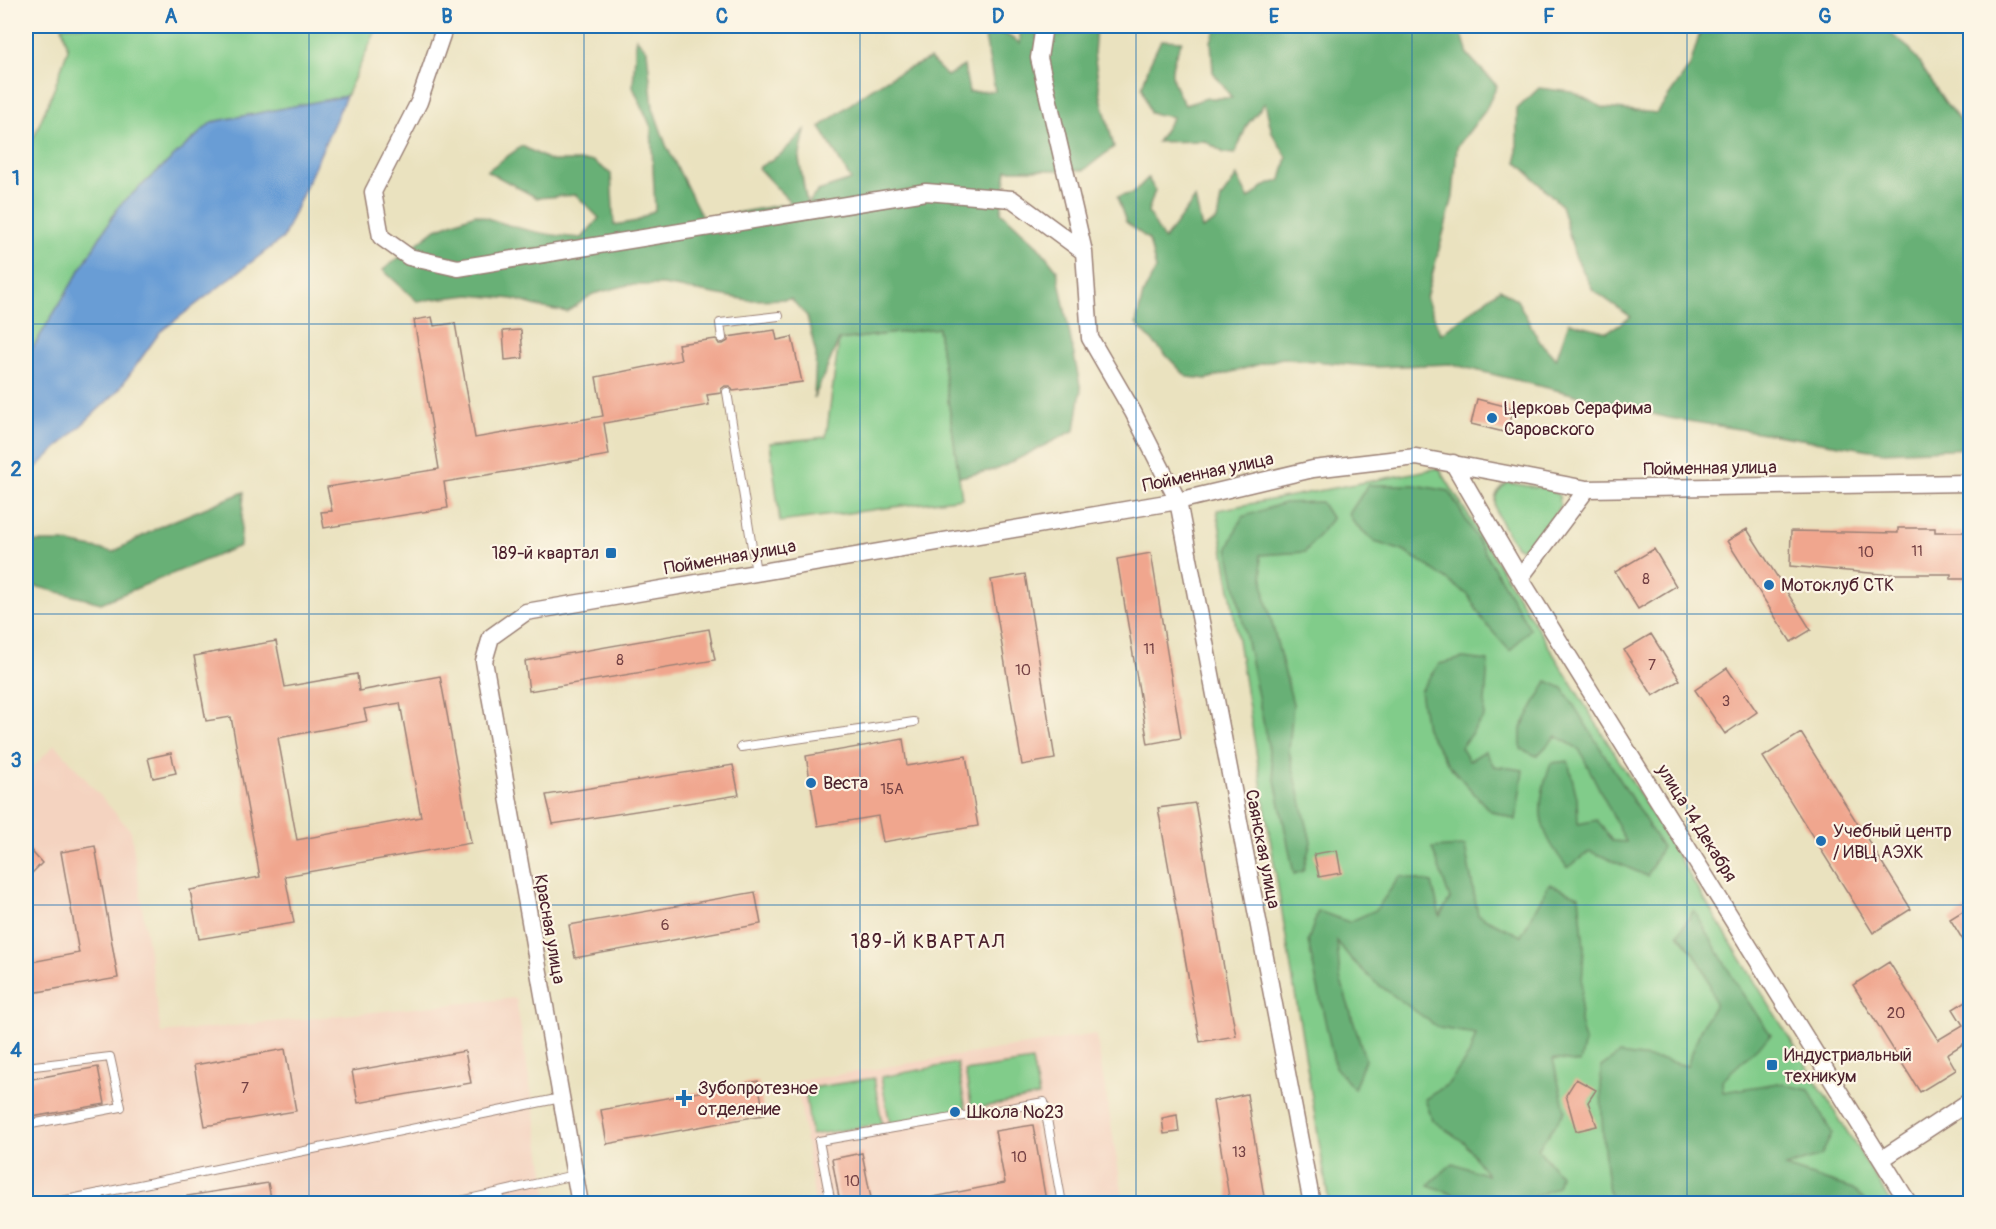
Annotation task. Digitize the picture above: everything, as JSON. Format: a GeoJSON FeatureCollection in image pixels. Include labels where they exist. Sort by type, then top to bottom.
{"type":"FeatureCollection","features":[{"type":"Feature","properties":{"kind":"street"},"geometry":{"type":"LineString","coordinates":[[445,26],[419,102],[373,192],[381,237],[409,257],[458,268],[926,192],[1012,199],[1084,252]]}},
{"type":"Feature","properties":{"kind":"street","name":"Саянская улица"},"geometry":{"type":"LineString","coordinates":[[1044,26],[1039,58],[1084,252],[1090,338],[1133,412],[1178,501],[1312,1203]]}},
{"type":"Feature","properties":{"kind":"street","name":"Пойменная улица"},"geometry":{"type":"LineString","coordinates":[[484,661],[491,637],[526,612],[1178,501],[1313,469],[1416,458],[1587,489],[1971,483]]}},
{"type":"Feature","properties":{"kind":"street","name":"улица 14 Декабря"},"geometry":{"type":"LineString","coordinates":[[1453,463],[1520,578],[1910,1203]]}},
{"type":"Feature","properties":{"kind":"street"},"geometry":{"type":"LineString","coordinates":[[1520,578],[1587,489]]}},
{"type":"Feature","properties":{"kind":"street","name":"Красная улица"},"geometry":{"type":"LineString","coordinates":[[484,661],[580,1203]]}},
{"type":"Feature","properties":{"kind":"street"},"geometry":{"type":"LineString","coordinates":[[1882,1159],[1971,1101]]}},
{"type":"Feature","properties":{"kind":"lane"},"geometry":{"type":"LineString","coordinates":[[722,338],[720,323],[779,316]]}},
{"type":"Feature","properties":{"kind":"lane"},"geometry":{"type":"LineString","coordinates":[[727,392],[756,572]]}},
{"type":"Feature","properties":{"kind":"lane"},"geometry":{"type":"LineString","coordinates":[[741,747],[914,722]]}},
{"type":"Feature","properties":{"kind":"lane"},"geometry":{"type":"LineString","coordinates":[[26,1068],[110,1057],[121,1107],[26,1125]]}},
{"type":"Feature","properties":{"kind":"lane"},"geometry":{"type":"LineString","coordinates":[[47,1203],[561,1098]]}},
{"type":"Feature","properties":{"kind":"lane"},"geometry":{"type":"LineString","coordinates":[[831,1203],[819,1141],[1044,1102],[1062,1203]]}},
{"type":"Feature","properties":{"kind":"lane"},"geometry":{"type":"LineString","coordinates":[[447,1203],[574,1175]]}},
{"type":"Feature","properties":{"kind":"lane"},"geometry":{"type":"LineString","coordinates":[[499,1192],[501,1203]]}},
{"type":"Feature","properties":{"kind":"lane"},"geometry":{"type":"LineString","coordinates":[[99,1193],[101,1203]]}},
{"type":"Feature","properties":{"kind":"shaded area"},"geometry":{"type":"Polygon","coordinates":[[[55,744],[131,831],[161,1033],[516,998],[549,1203],[26,1204],[26,774],[55,744]]]}},
{"type":"Feature","properties":{"kind":"shaded area","name":"Школа №23"},"geometry":{"type":"Polygon","coordinates":[[[1096,1034],[1124,1203],[815,1203],[797,1081],[1096,1034]]]}},
{"type":"Feature","properties":{"kind":"green space"},"geometry":{"type":"Polygon","coordinates":[[[62,26],[378,26],[346,96],[212,122],[119,206],[26,359],[26,156],[68,49],[62,26]]]}},
{"type":"Feature","properties":{"kind":"green space"},"geometry":{"type":"Polygon","coordinates":[[[1020,26],[1096,26],[1094,54],[1101,97],[1114,147],[1084,170],[1007,170],[1001,212],[1038,246],[1057,270],[1081,390],[1075,430],[998,469],[959,477],[938,328],[839,340],[814,398],[816,354],[807,316],[791,299],[748,300],[663,285],[628,285],[593,294],[567,312],[513,299],[470,295],[417,301],[383,270],[436,229],[475,214],[528,230],[582,238],[599,218],[576,195],[537,198],[487,171],[522,146],[551,161],[593,161],[611,174],[614,225],[637,221],[655,210],[651,127],[633,87],[636,38],[647,50],[653,108],[666,145],[703,219],[791,203],[758,168],[781,154],[805,130],[799,159],[807,204],[818,191],[851,180],[820,127],[868,91],[894,75],[930,59],[947,76],[964,66],[969,92],[995,91],[984,32],[1005,34],[1020,43],[1020,26]]]}},
{"type":"Feature","properties":{"kind":"green space"},"geometry":{"type":"Polygon","coordinates":[[[1217,26],[1460,26],[1468,55],[1497,86],[1485,111],[1457,147],[1453,197],[1426,298],[1441,334],[1500,289],[1517,300],[1540,342],[1556,359],[1569,322],[1607,332],[1631,317],[1593,290],[1575,256],[1561,205],[1517,162],[1517,109],[1539,88],[1572,92],[1604,108],[1657,113],[1690,66],[1702,26],[1881,26],[1910,49],[1945,102],[1970,134],[1970,448],[1883,452],[1669,418],[1451,364],[1376,367],[1282,358],[1207,379],[1187,377],[1136,324],[1143,294],[1156,269],[1149,240],[1126,222],[1117,197],[1133,193],[1148,178],[1155,190],[1148,212],[1164,240],[1195,198],[1202,229],[1217,220],[1221,198],[1237,176],[1249,199],[1263,187],[1281,180],[1287,157],[1272,133],[1265,103],[1247,125],[1235,154],[1224,153],[1205,141],[1157,142],[1173,117],[1150,113],[1142,87],[1161,40],[1182,41],[1174,60],[1172,73],[1175,87],[1185,105],[1207,98],[1232,98],[1213,72],[1211,41],[1217,26]]]}},
{"type":"Feature","properties":{"kind":"green space"},"geometry":{"type":"Polygon","coordinates":[[[938,328],[962,498],[780,522],[770,443],[826,437],[839,340],[938,328]]]}},
{"type":"Feature","properties":{"kind":"green space"},"geometry":{"type":"Polygon","coordinates":[[[1439,468],[1891,1203],[1329,1203],[1217,510],[1439,468]]]}},
{"type":"Feature","properties":{"kind":"green space"},"geometry":{"type":"Polygon","coordinates":[[[1508,483],[1549,489],[1559,496],[1560,506],[1538,539],[1534,544],[1521,549],[1516,546],[1506,531],[1495,505],[1500,489],[1508,483]]]}},
{"type":"Feature","properties":{"kind":"green space"},"geometry":{"type":"Polygon","coordinates":[[[1368,485],[1415,485],[1449,491],[1530,629],[1510,651],[1484,622],[1468,595],[1403,551],[1375,542],[1354,523],[1349,514],[1368,485]]]}},
{"type":"Feature","properties":{"kind":"green space"},"geometry":{"type":"Polygon","coordinates":[[[244,492],[240,546],[101,603],[26,584],[26,542],[64,542],[113,552],[163,525],[244,492]]]}},
{"type":"Feature","properties":{"kind":"green space"},"geometry":{"type":"Polygon","coordinates":[[[1321,502],[1332,519],[1305,552],[1260,555],[1265,596],[1293,704],[1289,751],[1311,842],[1303,871],[1294,874],[1228,548],[1242,517],[1284,503],[1321,502]]]}},
{"type":"Feature","properties":{"kind":"green space"},"geometry":{"type":"Polygon","coordinates":[[[1463,658],[1488,661],[1484,717],[1461,747],[1469,761],[1485,751],[1494,766],[1523,770],[1516,820],[1489,810],[1448,764],[1426,729],[1420,691],[1439,664],[1463,658]]]}},
{"type":"Feature","properties":{"kind":"green space"},"geometry":{"type":"Polygon","coordinates":[[[1547,681],[1563,688],[1662,847],[1647,876],[1590,851],[1568,868],[1550,842],[1541,818],[1542,793],[1551,763],[1568,761],[1577,798],[1578,824],[1597,820],[1612,841],[1626,842],[1579,749],[1556,736],[1537,756],[1521,749],[1521,728],[1547,681]]]}},
{"type":"Feature","properties":{"kind":"green space"},"geometry":{"type":"Polygon","coordinates":[[[1465,846],[1478,915],[1521,936],[1549,884],[1579,896],[1584,947],[1580,1022],[1585,1041],[1580,1063],[1553,1059],[1565,1111],[1538,1149],[1560,1175],[1557,1187],[1521,1203],[1461,1203],[1458,1196],[1428,1185],[1453,1163],[1487,1175],[1465,1143],[1432,1120],[1425,1099],[1448,1084],[1469,1055],[1476,1034],[1439,1028],[1376,983],[1351,959],[1337,941],[1340,978],[1365,1059],[1354,1089],[1335,1067],[1308,941],[1318,911],[1349,922],[1376,910],[1400,876],[1432,883],[1440,916],[1450,899],[1432,848],[1465,846]]]}},
{"type":"Feature","properties":{"kind":"green space"},"geometry":{"type":"Polygon","coordinates":[[[1694,910],[1740,990],[1771,1035],[1722,1080],[1723,1092],[1778,1083],[1809,1090],[1832,1134],[1821,1156],[1785,1167],[1853,1189],[1868,1203],[1611,1203],[1603,1136],[1601,1067],[1619,1054],[1664,1060],[1687,1066],[1701,1028],[1715,1004],[1702,966],[1678,934],[1694,910]]]}},
{"type":"Feature","properties":{"kind":"green space"},"geometry":{"type":"Polygon","coordinates":[[[1032,1061],[1039,1096],[972,1109],[965,1071],[1032,1061]]]}},
{"type":"Feature","properties":{"kind":"green space"},"geometry":{"type":"Polygon","coordinates":[[[957,1063],[966,1110],[890,1124],[881,1077],[957,1063]]]}},
{"type":"Feature","properties":{"kind":"green space"},"geometry":{"type":"Polygon","coordinates":[[[874,1078],[882,1124],[811,1135],[805,1089],[874,1078]]]}},
{"type":"Feature","properties":{"kind":"water"},"geometry":{"type":"Polygon","coordinates":[[[346,96],[283,238],[160,332],[117,392],[26,477],[26,359],[119,206],[212,122],[346,96]]]}},
{"type":"Feature","properties":{"kind":"building"},"geometry":{"type":"Polygon","coordinates":[[[432,317],[434,326],[455,323],[475,438],[603,416],[596,377],[681,360],[678,344],[716,339],[719,344],[723,344],[728,341],[728,337],[775,330],[777,340],[792,337],[802,382],[733,391],[730,386],[725,386],[721,389],[721,393],[707,395],[709,405],[604,423],[609,455],[444,482],[448,508],[324,528],[321,512],[332,511],[327,487],[439,469],[414,320],[432,317]]]}},
{"type":"Feature","properties":{"kind":"building"},"geometry":{"type":"Polygon","coordinates":[[[521,330],[523,358],[505,360],[503,331],[521,330]]]}},
{"type":"Feature","properties":{"kind":"building","name":"Церковь Серафима Саровского"},"geometry":{"type":"Polygon","coordinates":[[[1477,399],[1513,408],[1508,433],[1471,424],[1477,399]]]}},
{"type":"Feature","properties":{"kind":"building"},"geometry":{"type":"Polygon","coordinates":[[[1898,528],[1935,528],[1935,532],[1971,532],[1971,579],[1951,579],[1951,574],[1882,574],[1790,566],[1791,531],[1898,533],[1898,528]]]}},
{"type":"Feature","properties":{"kind":"building","name":"Мотоклуб СТК"},"geometry":{"type":"Polygon","coordinates":[[[1747,529],[1811,630],[1791,642],[1727,541],[1747,529]]]}},
{"type":"Feature","properties":{"kind":"building"},"geometry":{"type":"Polygon","coordinates":[[[1654,549],[1676,586],[1638,609],[1615,572],[1654,549]]]}},
{"type":"Feature","properties":{"kind":"building"},"geometry":{"type":"Polygon","coordinates":[[[1151,553],[1181,738],[1148,744],[1117,559],[1151,553]]]}},
{"type":"Feature","properties":{"kind":"building"},"geometry":{"type":"Polygon","coordinates":[[[1025,574],[1055,759],[1022,765],[991,580],[1025,574]]]}},
{"type":"Feature","properties":{"kind":"building"},"geometry":{"type":"Polygon","coordinates":[[[709,629],[715,660],[529,691],[525,661],[709,629]]]}},
{"type":"Feature","properties":{"kind":"building"},"geometry":{"type":"Polygon","coordinates":[[[1651,634],[1680,680],[1653,696],[1624,650],[1651,634]]]}},
{"type":"Feature","properties":{"kind":"building"},"geometry":{"type":"Polygon","coordinates":[[[276,641],[285,687],[357,674],[359,691],[440,676],[471,843],[285,876],[294,923],[199,939],[190,890],[260,877],[231,717],[206,721],[194,656],[276,641]],[[400,703],[364,709],[367,721],[278,738],[297,840],[421,817],[400,703]]]}},
{"type":"Feature","properties":{"kind":"building"},"geometry":{"type":"Polygon","coordinates":[[[1727,668],[1757,712],[1725,734],[1695,690],[1727,668]]]}},
{"type":"Feature","properties":{"kind":"building"},"geometry":{"type":"Polygon","coordinates":[[[1801,733],[1911,909],[1873,933],[1763,757],[1801,733]]]}},
{"type":"Feature","properties":{"kind":"building"},"geometry":{"type":"Polygon","coordinates":[[[903,739],[907,766],[966,756],[978,826],[883,842],[878,816],[818,826],[806,756],[903,739]]]}},
{"type":"Feature","properties":{"kind":"building"},"geometry":{"type":"Polygon","coordinates":[[[171,753],[176,773],[153,778],[148,758],[171,753]]]}},
{"type":"Feature","properties":{"kind":"building"},"geometry":{"type":"Polygon","coordinates":[[[733,765],[739,795],[553,824],[546,795],[733,765]]]}},
{"type":"Feature","properties":{"kind":"building"},"geometry":{"type":"Polygon","coordinates":[[[1195,803],[1236,1036],[1200,1042],[1158,808],[1195,803]]]}},
{"type":"Feature","properties":{"kind":"building"},"geometry":{"type":"Polygon","coordinates":[[[26,845],[42,863],[26,879],[26,845]]]}},
{"type":"Feature","properties":{"kind":"building"},"geometry":{"type":"Polygon","coordinates":[[[95,846],[118,978],[26,994],[26,963],[79,953],[61,852],[95,846]]]}},
{"type":"Feature","properties":{"kind":"building"},"geometry":{"type":"Polygon","coordinates":[[[1337,850],[1341,873],[1319,877],[1314,854],[1337,850]]]}},
{"type":"Feature","properties":{"kind":"building"},"geometry":{"type":"Polygon","coordinates":[[[755,892],[761,924],[575,958],[569,925],[755,892]]]}},
{"type":"Feature","properties":{"kind":"building"},"geometry":{"type":"Polygon","coordinates":[[[1971,906],[1971,953],[1950,919],[1971,906]]]}},
{"type":"Feature","properties":{"kind":"building"},"geometry":{"type":"Polygon","coordinates":[[[1889,962],[1938,1040],[1963,1025],[1953,1009],[1971,998],[1971,1039],[1947,1054],[1956,1070],[1920,1092],[1853,985],[1889,962]]]}},
{"type":"Feature","properties":{"kind":"building"},"geometry":{"type":"Polygon","coordinates":[[[285,1049],[296,1111],[205,1126],[194,1065],[285,1049]]]}},
{"type":"Feature","properties":{"kind":"building"},"geometry":{"type":"Polygon","coordinates":[[[465,1051],[471,1083],[358,1103],[352,1071],[465,1051]]]}},
{"type":"Feature","properties":{"kind":"building"},"geometry":{"type":"Polygon","coordinates":[[[98,1067],[105,1104],[26,1118],[26,1080],[98,1067]]]}},
{"type":"Feature","properties":{"kind":"building"},"geometry":{"type":"Polygon","coordinates":[[[1576,1079],[1596,1090],[1588,1102],[1597,1126],[1576,1131],[1566,1095],[1576,1079]]]}},
{"type":"Feature","properties":{"kind":"building"},"geometry":{"type":"Polygon","coordinates":[[[758,1081],[764,1115],[607,1144],[601,1110],[758,1081]]]}},
{"type":"Feature","properties":{"kind":"building"},"geometry":{"type":"Polygon","coordinates":[[[1247,1094],[1265,1203],[1230,1203],[1213,1101],[1247,1094]]]}},
{"type":"Feature","properties":{"kind":"building"},"geometry":{"type":"Polygon","coordinates":[[[1177,1115],[1179,1132],[1164,1134],[1162,1118],[1177,1115]]]}},
{"type":"Feature","properties":{"kind":"building"},"geometry":{"type":"Polygon","coordinates":[[[1033,1125],[1046,1201],[933,1203],[933,1197],[1005,1183],[995,1131],[1033,1125]]]}},
{"type":"Feature","properties":{"kind":"building"},"geometry":{"type":"Polygon","coordinates":[[[862,1153],[872,1203],[840,1203],[832,1159],[862,1153]]]}},
{"type":"Feature","properties":{"kind":"building"},"geometry":{"type":"Polygon","coordinates":[[[268,1183],[272,1203],[188,1203],[187,1196],[268,1183]]]}},
{"type":"Feature","properties":{"kind":"place","name":"Церковь Серафима Саровского"},"geometry":{"type":"Point","coordinates":[1492,418]}},
{"type":"Feature","properties":{"kind":"place","name":"189-й квартал"},"geometry":{"type":"Point","coordinates":[611,553]}},
{"type":"Feature","properties":{"kind":"place","name":"Мотоклуб СТК"},"geometry":{"type":"Point","coordinates":[1769,585]}},
{"type":"Feature","properties":{"kind":"place","name":"Веста"},"geometry":{"type":"Point","coordinates":[811,783]}},
{"type":"Feature","properties":{"kind":"place","name":"Учебный центр / ИВЦ АЭХК"},"geometry":{"type":"Point","coordinates":[1821,841]}},
{"type":"Feature","properties":{"kind":"place","name":"Индустриальный техникум"},"geometry":{"type":"Point","coordinates":[1772,1065]}},
{"type":"Feature","properties":{"kind":"place","name":"Зубопротезное отделение"},"geometry":{"type":"Point","coordinates":[684,1098]}},
{"type":"Feature","properties":{"kind":"place","name":"Школа №23"},"geometry":{"type":"Point","coordinates":[955,1112]}},
{"type":"Feature","properties":{"kind":"district","name":"189-Й КВАРТАЛ"},"geometry":{"type":"Point","coordinates":[928,941]}}]}
